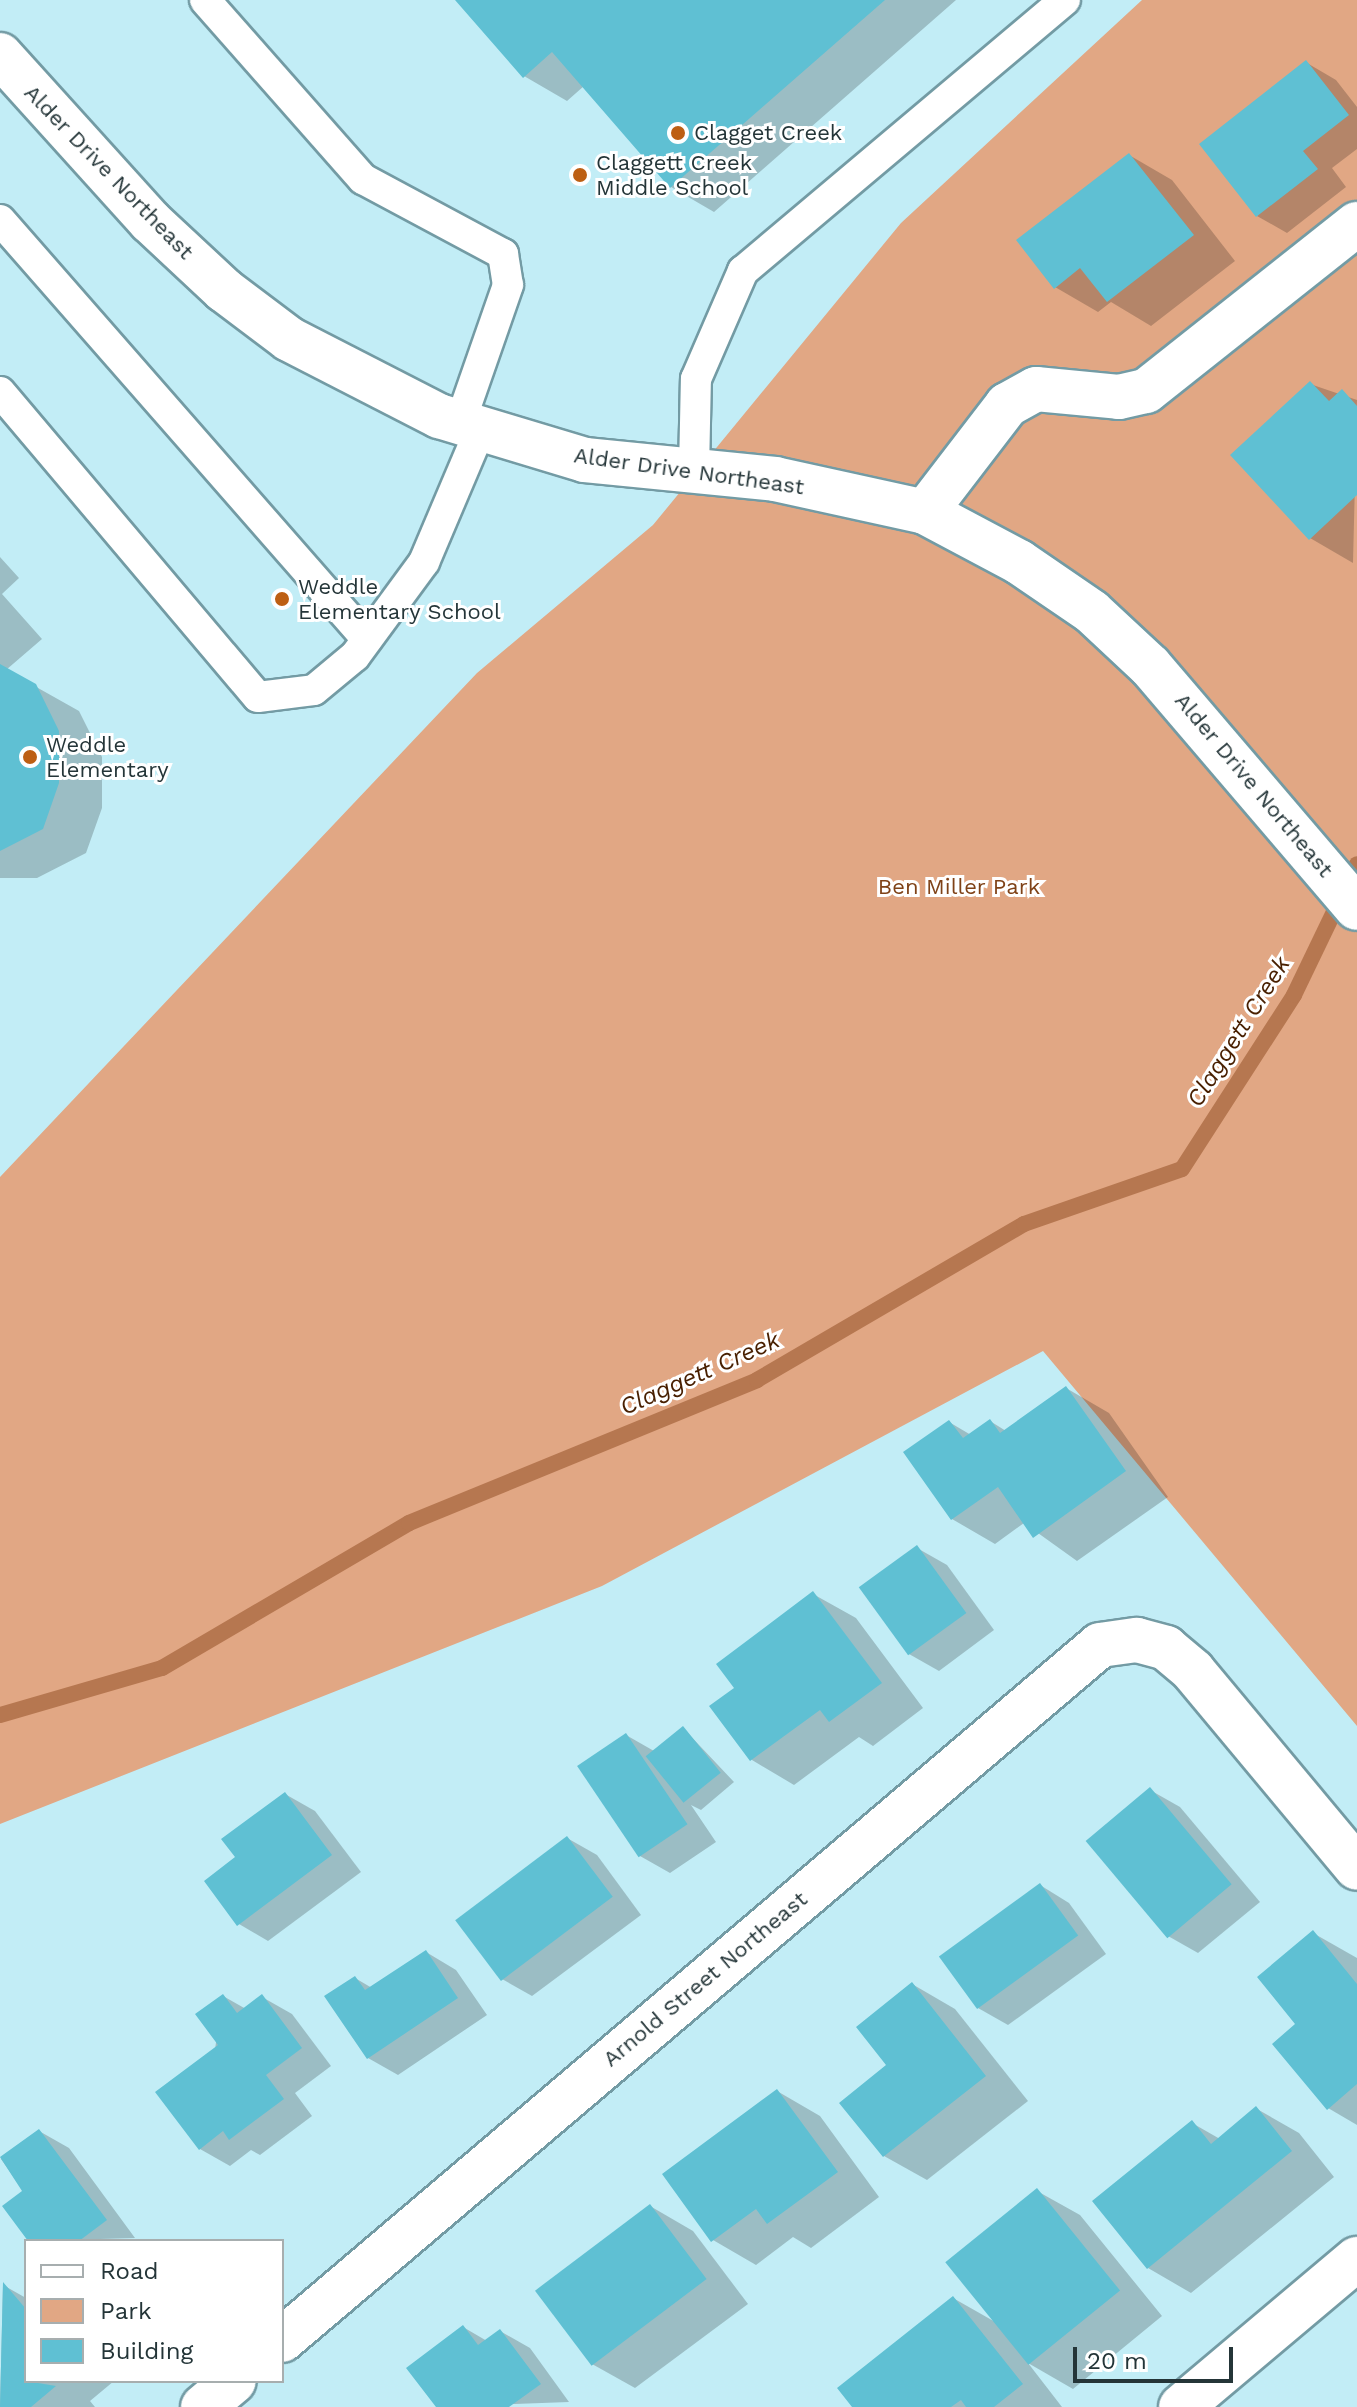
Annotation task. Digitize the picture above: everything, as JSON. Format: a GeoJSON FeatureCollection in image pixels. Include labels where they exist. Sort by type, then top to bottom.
{"type":"FeatureCollection","features":[{"type":"Feature","properties":{"kind":"street","name":"Alder Drive Northeast"},"geometry":{"type":"LineString","coordinates":[[6,74],[224,290],[289,339],[471,426],[585,460],[775,479],[925,512],[1092,612],[1230,752],[1357,908]]}},
{"type":"Feature","properties":{"kind":"street"},"geometry":{"type":"LineString","coordinates":[[925,512],[1016,399],[1036,389],[1095,397],[1146,391],[1357,224]]}},
{"type":"Feature","properties":{"kind":"street","name":"Arnold Street Northeast"},"geometry":{"type":"LineString","coordinates":[[284,2338],[1100,1645],[1137,1640],[1166,1648],[1193,1671],[1357,1868]]}},
{"type":"Feature","properties":{"kind":"street"},"geometry":{"type":"LineString","coordinates":[[1181,2407],[1357,2259]]}},
{"type":"Feature","properties":{"kind":"street"},"geometry":{"type":"LineString","coordinates":[[203,2407],[232,2383]]}},
{"type":"Feature","properties":{"kind":"lane"},"geometry":{"type":"LineString","coordinates":[[0,392],[258,697],[314,690],[367,639],[424,562],[471,426],[508,285],[503,254],[363,179],[205,0]]}},
{"type":"Feature","properties":{"kind":"lane"},"geometry":{"type":"LineString","coordinates":[[694,471],[696,379],[743,271],[1065,0]]}},
{"type":"Feature","properties":{"kind":"lane"},"geometry":{"type":"LineString","coordinates":[[0,220],[367,639]]}},
{"type":"Feature","properties":{"kind":"green space","name":"Ben Miller Park"},"geometry":{"type":"Polygon","coordinates":[[[1142,0],[1357,0],[1357,1726],[1043,1351],[602,1586],[0,1824],[0,1177],[477,673],[653,525],[901,223],[1142,0]]]}},
{"type":"Feature","properties":{"kind":"building","name":"Clagget Creek"},"geometry":{"type":"Polygon","coordinates":[[[455,0],[885,0],[670,188],[552,52],[523,78],[455,0]]]}},
{"type":"Feature","properties":{"kind":"building"},"geometry":{"type":"Polygon","coordinates":[[[1306,60],[1349,115],[1303,151],[1318,169],[1256,217],[1199,144],[1306,60]]]}},
{"type":"Feature","properties":{"kind":"building"},"geometry":{"type":"Polygon","coordinates":[[[1129,153],[1194,235],[1107,302],[1080,268],[1054,289],[1016,240],[1129,153]]]}},
{"type":"Feature","properties":{"kind":"building"},"geometry":{"type":"Polygon","coordinates":[[[1310,381],[1329,401],[1342,389],[1357,406],[1357,495],[1309,540],[1230,455],[1310,381]]]}},
{"type":"Feature","properties":{"kind":"building","name":"Weddle Elementary"},"geometry":{"type":"Polygon","coordinates":[[[0,664],[36,684],[59,731],[59,783],[43,829],[0,851],[0,664]]]}},
{"type":"Feature","properties":{"kind":"building"},"geometry":{"type":"Polygon","coordinates":[[[1066,1386],[1126,1471],[1033,1538],[998,1487],[951,1520],[903,1452],[949,1420],[963,1438],[990,1419],[1000,1433],[1066,1386]]]}},
{"type":"Feature","properties":{"kind":"building"},"geometry":{"type":"Polygon","coordinates":[[[917,1545],[966,1613],[908,1655],[859,1587],[917,1545]]]}},
{"type":"Feature","properties":{"kind":"building"},"geometry":{"type":"Polygon","coordinates":[[[813,1591],[882,1683],[829,1722],[820,1710],[750,1761],[709,1706],[734,1688],[716,1664],[813,1591]]]}},
{"type":"Feature","properties":{"kind":"building"},"geometry":{"type":"Polygon","coordinates":[[[683,1726],[721,1773],[683,1803],[646,1756],[683,1726]]]}},
{"type":"Feature","properties":{"kind":"building"},"geometry":{"type":"Polygon","coordinates":[[[626,1733],[688,1824],[639,1857],[577,1766],[626,1733]]]}},
{"type":"Feature","properties":{"kind":"building"},"geometry":{"type":"Polygon","coordinates":[[[1150,1787],[1232,1884],[1167,1938],[1086,1841],[1150,1787]]]}},
{"type":"Feature","properties":{"kind":"building"},"geometry":{"type":"Polygon","coordinates":[[[285,1792],[332,1855],[237,1926],[204,1881],[235,1857],[221,1839],[285,1792]]]}},
{"type":"Feature","properties":{"kind":"building"},"geometry":{"type":"Polygon","coordinates":[[[567,1836],[613,1897],[501,1981],[455,1920],[567,1836]]]}},
{"type":"Feature","properties":{"kind":"building"},"geometry":{"type":"Polygon","coordinates":[[[1040,1883],[1078,1936],[977,2009],[939,1956],[1040,1883]]]}},
{"type":"Feature","properties":{"kind":"building"},"geometry":{"type":"Polygon","coordinates":[[[1313,1930],[1357,1984],[1357,2084],[1327,2110],[1272,2044],[1295,2024],[1257,1977],[1313,1930]]]}},
{"type":"Feature","properties":{"kind":"building"},"geometry":{"type":"Polygon","coordinates":[[[426,1950],[458,1998],[367,2059],[324,1996],[355,1976],[365,1990],[426,1950]]]}},
{"type":"Feature","properties":{"kind":"building"},"geometry":{"type":"Polygon","coordinates":[[[912,1982],[986,2076],[883,2157],[839,2103],[886,2065],[856,2027],[912,1982]]]}},
{"type":"Feature","properties":{"kind":"building"},"geometry":{"type":"Polygon","coordinates":[[[223,1994],[237,2013],[262,1994],[302,2048],[266,2075],[284,2099],[229,2140],[223,2131],[199,2150],[155,2092],[218,2045],[195,2014],[223,1994]]]}},
{"type":"Feature","properties":{"kind":"building"},"geometry":{"type":"Polygon","coordinates":[[[777,2089],[838,2172],[767,2224],[756,2209],[711,2242],[662,2174],[777,2089]]]}},
{"type":"Feature","properties":{"kind":"building"},"geometry":{"type":"Polygon","coordinates":[[[1256,2106],[1292,2151],[1147,2269],[1092,2201],[1192,2120],[1211,2144],[1256,2106]]]}},
{"type":"Feature","properties":{"kind":"building"},"geometry":{"type":"Polygon","coordinates":[[[39,2129],[107,2220],[82,2239],[27,2239],[2,2206],[22,2191],[0,2157],[39,2129]]]}},
{"type":"Feature","properties":{"kind":"building"},"geometry":{"type":"Polygon","coordinates":[[[1037,2188],[1120,2291],[1028,2365],[945,2262],[1037,2188]]]}},
{"type":"Feature","properties":{"kind":"building"},"geometry":{"type":"Polygon","coordinates":[[[650,2204],[707,2279],[592,2366],[535,2291],[650,2204]]]}},
{"type":"Feature","properties":{"kind":"building"},"geometry":{"type":"Polygon","coordinates":[[[3,2282],[24,2307],[24,2383],[56,2386],[31,2407],[0,2407],[3,2282]]]}},
{"type":"Feature","properties":{"kind":"building"},"geometry":{"type":"Polygon","coordinates":[[[953,2296],[1023,2384],[994,2407],[966,2407],[961,2400],[951,2407],[852,2407],[837,2388],[953,2296]]]}},
{"type":"Feature","properties":{"kind":"building"},"geometry":{"type":"Polygon","coordinates":[[[463,2325],[478,2345],[500,2329],[541,2384],[509,2407],[436,2407],[406,2368],[463,2325]]]}},
{"type":"Feature","properties":{"kind":"waterway","name":"Claggett Creek"},"geometry":{"type":"LineString","coordinates":[[0,1715],[162,1668],[409,1523],[757,1380],[1024,1224],[1182,1169],[1294,995],[1357,864]]}},
{"type":"Feature","properties":{"kind":"place","name":"Clagget Creek"},"geometry":{"type":"Point","coordinates":[678,133]}},
{"type":"Feature","properties":{"kind":"place","name":"Claggett Creek Middle School"},"geometry":{"type":"Point","coordinates":[580,175]}},
{"type":"Feature","properties":{"kind":"place","name":"Weddle Elementary School"},"geometry":{"type":"Point","coordinates":[282,599]}},
{"type":"Feature","properties":{"kind":"place","name":"Weddle Elementary"},"geometry":{"type":"Point","coordinates":[30,757]}}]}
